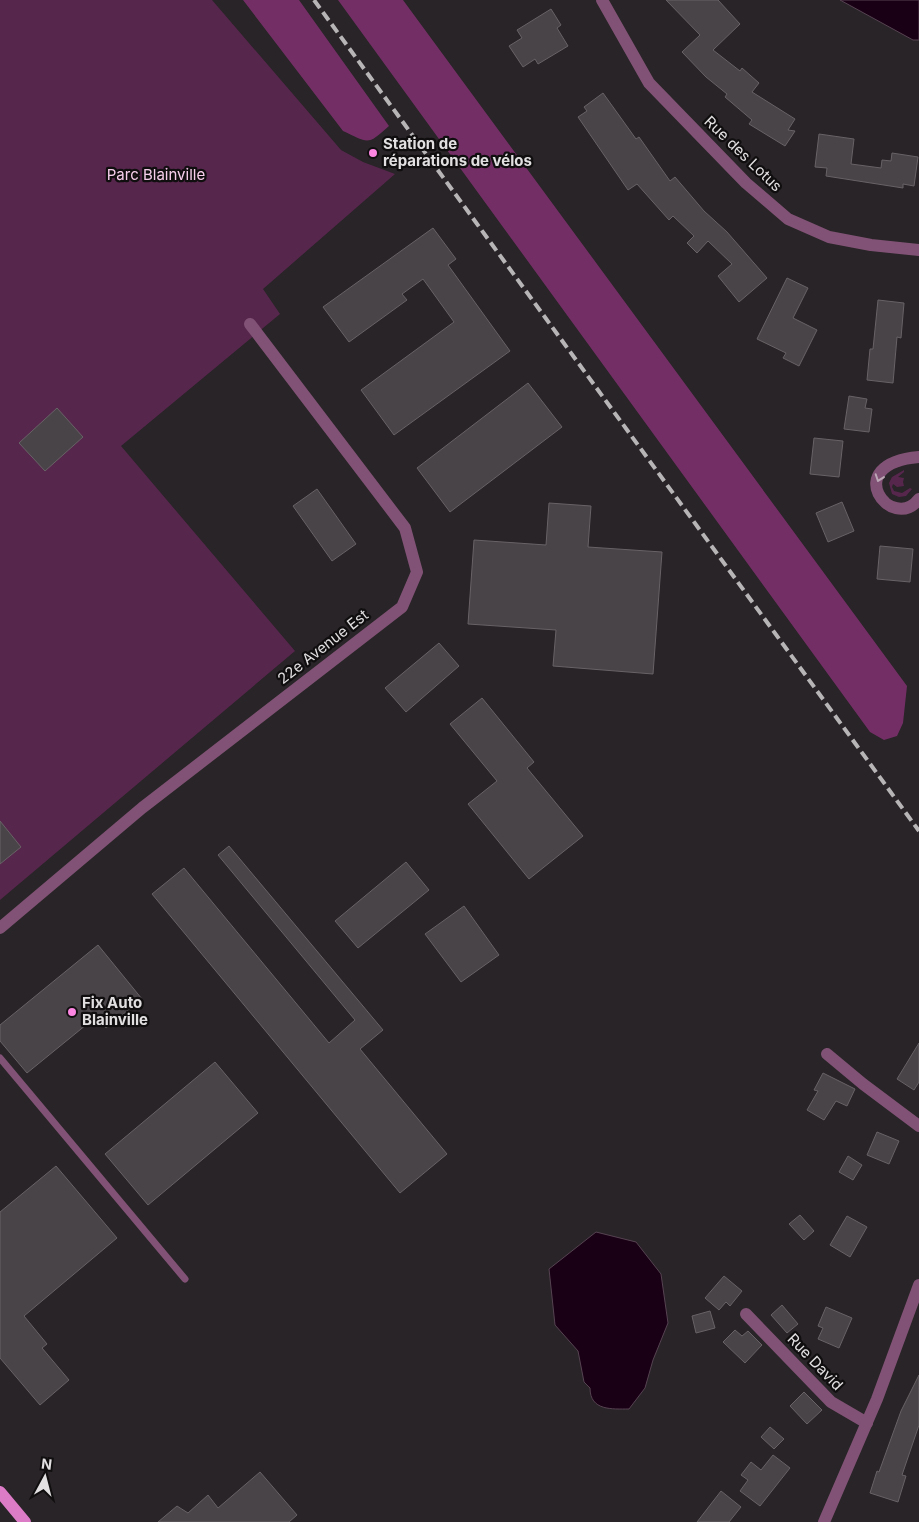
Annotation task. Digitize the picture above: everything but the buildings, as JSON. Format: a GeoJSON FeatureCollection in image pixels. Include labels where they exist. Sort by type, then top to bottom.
{"type":"FeatureCollection","features":[{"type":"Feature","properties":{"kind":"main road"},"geometry":{"type":"LineString","coordinates":[[0,1492],[26,1522]]}},
{"type":"Feature","properties":{"kind":"street","name":"Rue des Lotus"},"geometry":{"type":"LineString","coordinates":[[602,0],[649,82],[746,183],[788,218],[829,237],[870,245],[919,250]]}},
{"type":"Feature","properties":{"kind":"street","name":"22e Avenue Est"},"geometry":{"type":"LineString","coordinates":[[0,928],[142,808],[402,607],[417,572],[405,528],[250,324]]}},
{"type":"Feature","properties":{"kind":"street"},"geometry":{"type":"LineString","coordinates":[[919,457],[899,460],[886,466],[879,474],[876,484],[881,499],[894,508],[904,509],[910,507],[919,499]]}},
{"type":"Feature","properties":{"kind":"street"},"geometry":{"type":"LineString","coordinates":[[827,1054],[919,1126]]}},
{"type":"Feature","properties":{"kind":"street"},"geometry":{"type":"LineString","coordinates":[[824,1522],[868,1423],[919,1285]]}},
{"type":"Feature","properties":{"kind":"street","name":"Rue David"},"geometry":{"type":"LineString","coordinates":[[746,1314],[831,1402],[868,1423]]}},
{"type":"Feature","properties":{"kind":"lane"},"geometry":{"type":"LineString","coordinates":[[0,1058],[185,1278]]}},
{"type":"Feature","properties":{"kind":"green space","name":"Parc Blainville"},"geometry":{"type":"Polygon","coordinates":[[[0,0],[212,0],[341,150],[363,162],[395,174],[263,289],[280,314],[121,446],[295,651],[0,900],[0,0]]]}},
{"type":"Feature","properties":{"kind":"green space"},"geometry":{"type":"Polygon","coordinates":[[[904,470],[898,477],[904,478],[904,486],[897,487],[893,484],[892,487],[894,491],[902,493],[910,488],[912,489],[906,496],[899,497],[892,494],[889,483],[892,477],[904,470]]]}},
{"type":"Feature","properties":{"kind":"shaded area"},"geometry":{"type":"Polygon","coordinates":[[[243,0],[299,0],[389,126],[372,140],[363,140],[343,131],[243,0]]]}},
{"type":"Feature","properties":{"kind":"shaded area"},"geometry":{"type":"Polygon","coordinates":[[[338,0],[403,0],[907,686],[903,723],[897,736],[884,740],[870,732],[338,0]]]}},
{"type":"Feature","properties":{"kind":"shaded area"},"geometry":{"type":"Polygon","coordinates":[[[840,0],[919,0],[919,40],[913,40],[840,0]]]}},
{"type":"Feature","properties":{"kind":"shaded area"},"geometry":{"type":"Polygon","coordinates":[[[596,1232],[636,1242],[661,1274],[668,1323],[653,1360],[645,1388],[629,1409],[603,1407],[594,1401],[590,1388],[584,1382],[578,1351],[555,1325],[549,1269],[596,1232]]]}},
{"type":"Feature","properties":{"kind":"railway"},"geometry":{"type":"LineString","coordinates":[[314,0],[919,831]]}},
{"type":"Feature","properties":{"kind":"place","name":"Station de réparations de vélos"},"geometry":{"type":"Point","coordinates":[373,153]}},
{"type":"Feature","properties":{"kind":"place","name":"Fix Auto Blainville"},"geometry":{"type":"Point","coordinates":[72,1012]}}]}
